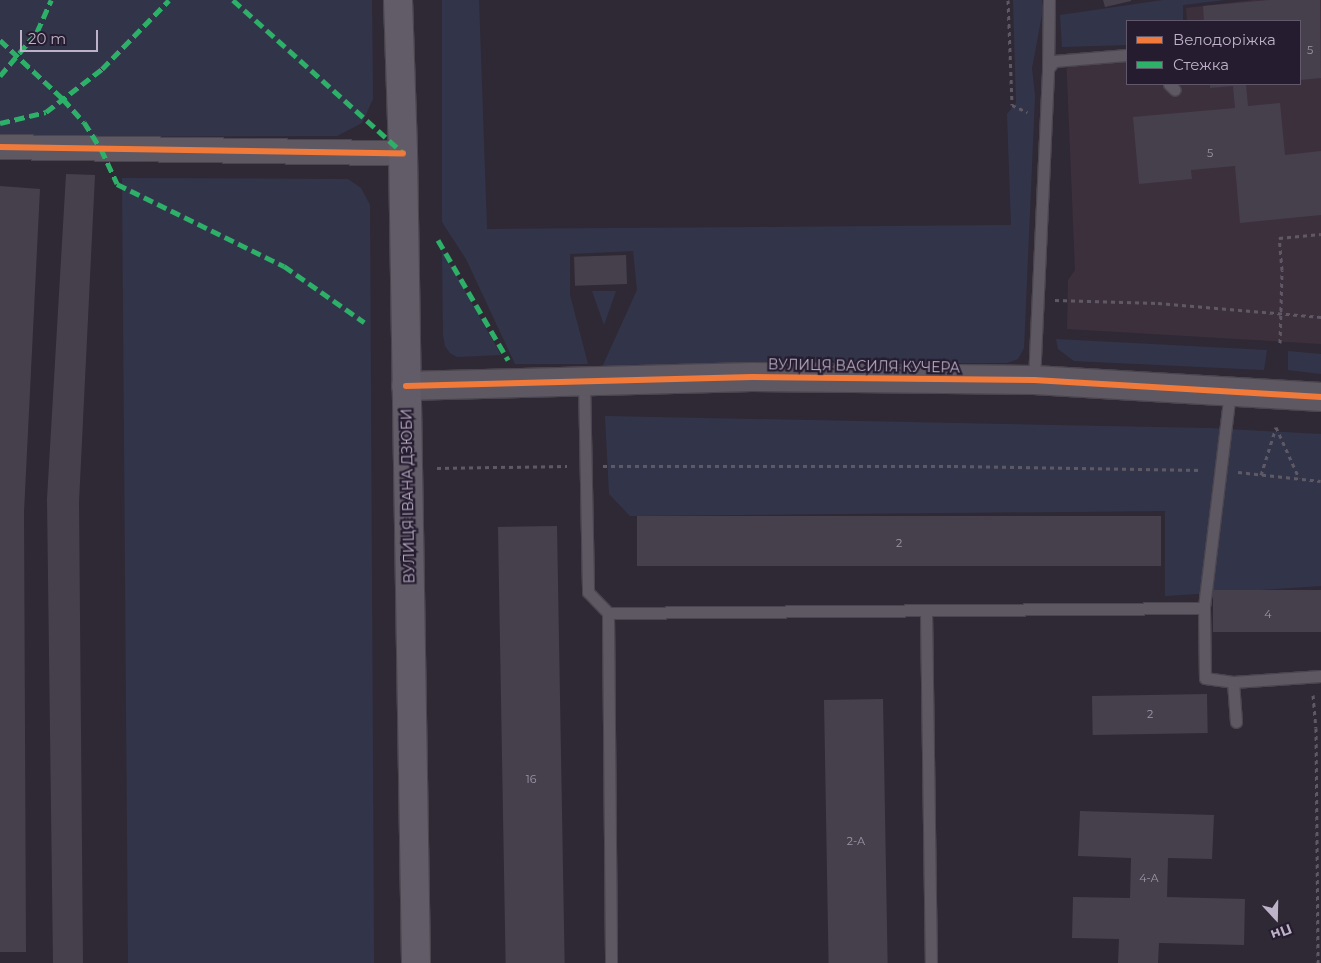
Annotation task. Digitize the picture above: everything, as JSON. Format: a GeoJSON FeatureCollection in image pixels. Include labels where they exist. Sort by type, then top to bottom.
{"type":"FeatureCollection","features":[{"type":"Feature","properties":{"kind":"main road","name":"ВУЛИЦЯ ІВАНА ДЗЮБИ"},"geometry":{"type":"LineString","coordinates":[[398,0],[403,153],[416,963]]}},
{"type":"Feature","properties":{"kind":"street"},"geometry":{"type":"LineString","coordinates":[[0,147],[403,153]]}},
{"type":"Feature","properties":{"kind":"street","name":"ВУЛИЦЯ ВАСИЛЯ КУЧЕРА"},"geometry":{"type":"LineString","coordinates":[[406,386],[584,380],[752,378],[1034,380],[1321,397]]}},
{"type":"Feature","properties":{"kind":"lane"},"geometry":{"type":"LineString","coordinates":[[1034,380],[1039,300],[1049,0]]}},
{"type":"Feature","properties":{"kind":"lane"},"geometry":{"type":"LineString","coordinates":[[1048,70],[1054,61],[1126,55]]}},
{"type":"Feature","properties":{"kind":"lane"},"geometry":{"type":"LineString","coordinates":[[584,380],[588,592],[608,612],[611,963]]}},
{"type":"Feature","properties":{"kind":"lane"},"geometry":{"type":"LineString","coordinates":[[1233,392],[1204,608],[1205,678],[1234,682],[1316,676]]}},
{"type":"Feature","properties":{"kind":"lane"},"geometry":{"type":"LineString","coordinates":[[608,612],[1204,608]]}},
{"type":"Feature","properties":{"kind":"lane"},"geometry":{"type":"LineString","coordinates":[[926,611],[931,963]]}},
{"type":"Feature","properties":{"kind":"lane"},"geometry":{"type":"LineString","coordinates":[[1234,682],[1236,722]]}},
{"type":"Feature","properties":{"kind":"path"},"geometry":{"type":"LineString","coordinates":[[1008,0],[1012,105],[1046,120]]}},
{"type":"Feature","properties":{"kind":"path"},"geometry":{"type":"LineString","coordinates":[[1280,343],[1279,238],[1321,234]]}},
{"type":"Feature","properties":{"kind":"path"},"geometry":{"type":"LineString","coordinates":[[1039,300],[1158,303],[1321,317]]}},
{"type":"Feature","properties":{"kind":"path"},"geometry":{"type":"LineString","coordinates":[[1261,475],[1276,427],[1299,479]]}},
{"type":"Feature","properties":{"kind":"path"},"geometry":{"type":"LineString","coordinates":[[437,468],[954,466],[1221,471],[1321,481]]}},
{"type":"Feature","properties":{"kind":"path"},"geometry":{"type":"LineString","coordinates":[[1316,676],[1318,963]]}},
{"type":"Feature","properties":{"kind":"shaded area"},"geometry":{"type":"Polygon","coordinates":[[[0,0],[372,0],[373,99],[362,123],[337,136],[0,137],[0,0]]]}},
{"type":"Feature","properties":{"kind":"shaded area"},"geometry":{"type":"Polygon","coordinates":[[[442,0],[479,0],[487,229],[1011,225],[1007,114],[1016,103],[1013,0],[1042,0],[1043,9],[1032,68],[1035,96],[1024,348],[1018,359],[1007,363],[603,365],[637,290],[633,251],[570,254],[570,295],[588,364],[515,364],[466,259],[442,222],[442,0]]]}},
{"type":"Feature","properties":{"kind":"shaded area"},"geometry":{"type":"Polygon","coordinates":[[[1163,0],[1225,0],[1183,5],[1183,20],[1126,20],[1126,45],[1062,47],[1060,15],[1163,0]]]}},
{"type":"Feature","properties":{"kind":"shaded area"},"geometry":{"type":"Polygon","coordinates":[[[1253,0],[1321,0],[1321,344],[1067,329],[1068,280],[1075,270],[1066,53],[1126,50],[1126,85],[1301,85],[1301,20],[1187,20],[1186,8],[1253,0]]]}},
{"type":"Feature","properties":{"kind":"shaded area"},"geometry":{"type":"Polygon","coordinates":[[[122,178],[348,179],[361,188],[370,205],[374,963],[128,963],[122,178]]]}},
{"type":"Feature","properties":{"kind":"shaded area"},"geometry":{"type":"Polygon","coordinates":[[[442,250],[501,355],[457,357],[450,353],[445,346],[443,335],[442,250]]]}},
{"type":"Feature","properties":{"kind":"shaded area"},"geometry":{"type":"Polygon","coordinates":[[[592,291],[616,291],[604,325],[592,291]]]}},
{"type":"Feature","properties":{"kind":"shaded area"},"geometry":{"type":"Polygon","coordinates":[[[1056,339],[1267,350],[1264,370],[1074,361],[1058,349],[1056,339]]]}},
{"type":"Feature","properties":{"kind":"shaded area"},"geometry":{"type":"Polygon","coordinates":[[[1288,351],[1321,354],[1321,374],[1288,370],[1288,351]]]}},
{"type":"Feature","properties":{"kind":"shaded area"},"geometry":{"type":"Polygon","coordinates":[[[605,416],[1209,428],[1321,434],[1321,586],[1165,596],[1165,511],[630,516],[609,494],[605,416]]]}},
{"type":"Feature","properties":{"kind":"building"},"geometry":{"type":"Polygon","coordinates":[[[1103,0],[1131,0],[1131,1],[1105,7],[1103,0]]]}},
{"type":"Feature","properties":{"kind":"building"},"geometry":{"type":"Polygon","coordinates":[[[1269,0],[1320,0],[1321,78],[1301,80],[1301,20],[1204,20],[1203,6],[1269,0]]]}},
{"type":"Feature","properties":{"kind":"building"},"geometry":{"type":"Polygon","coordinates":[[[1210,85],[1246,85],[1248,106],[1280,103],[1285,155],[1321,151],[1321,215],[1240,223],[1235,166],[1191,170],[1192,179],[1139,184],[1133,117],[1235,108],[1233,86],[1210,88],[1210,85]]]}},
{"type":"Feature","properties":{"kind":"building"},"geometry":{"type":"Polygon","coordinates":[[[66,174],[95,175],[79,502],[83,963],[53,963],[47,499],[66,174]]]}},
{"type":"Feature","properties":{"kind":"building"},"geometry":{"type":"Polygon","coordinates":[[[0,186],[40,189],[24,512],[26,952],[0,952],[0,186]]]}},
{"type":"Feature","properties":{"kind":"building"},"geometry":{"type":"Polygon","coordinates":[[[626,255],[627,284],[575,286],[574,257],[626,255]]]}},
{"type":"Feature","properties":{"kind":"building"},"geometry":{"type":"Polygon","coordinates":[[[637,516],[1161,516],[1161,566],[637,566],[637,516]]]}},
{"type":"Feature","properties":{"kind":"building"},"geometry":{"type":"Polygon","coordinates":[[[557,526],[565,963],[506,963],[498,527],[557,526]]]}},
{"type":"Feature","properties":{"kind":"building"},"geometry":{"type":"Polygon","coordinates":[[[1213,590],[1321,590],[1321,632],[1213,632],[1213,590]]]}},
{"type":"Feature","properties":{"kind":"building"},"geometry":{"type":"Polygon","coordinates":[[[1207,694],[1208,733],[1093,735],[1092,696],[1207,694]]]}},
{"type":"Feature","properties":{"kind":"building"},"geometry":{"type":"Polygon","coordinates":[[[883,699],[888,963],[829,963],[824,700],[883,699]]]}},
{"type":"Feature","properties":{"kind":"building"},"geometry":{"type":"Polygon","coordinates":[[[1080,811],[1214,815],[1212,859],[1168,858],[1167,897],[1245,899],[1244,945],[1159,943],[1158,963],[1118,963],[1119,939],[1072,938],[1073,897],[1130,898],[1131,858],[1078,856],[1080,811]]]}},
{"type":"Feature","properties":{"kind":"marked path"},"geometry":{"type":"LineString","coordinates":[[0,76],[37,32],[51,0]]}},
{"type":"Feature","properties":{"kind":"marked path"},"geometry":{"type":"LineString","coordinates":[[0,123],[46,112],[102,69],[169,0]]}},
{"type":"Feature","properties":{"kind":"marked path"},"geometry":{"type":"LineString","coordinates":[[233,0],[403,153]]}},
{"type":"Feature","properties":{"kind":"marked path"},"geometry":{"type":"LineString","coordinates":[[0,40],[63,99],[84,122],[101,149],[117,184],[284,266],[364,322]]}},
{"type":"Feature","properties":{"kind":"marked path"},"geometry":{"type":"LineString","coordinates":[[438,240],[508,360]]}},
{"type":"Feature","properties":{"kind":"cycle path"},"geometry":{"type":"LineString","coordinates":[[0,147],[403,153]]}},
{"type":"Feature","properties":{"kind":"cycle path"},"geometry":{"type":"LineString","coordinates":[[406,386],[752,377],[1034,380],[1321,397]]}}]}
